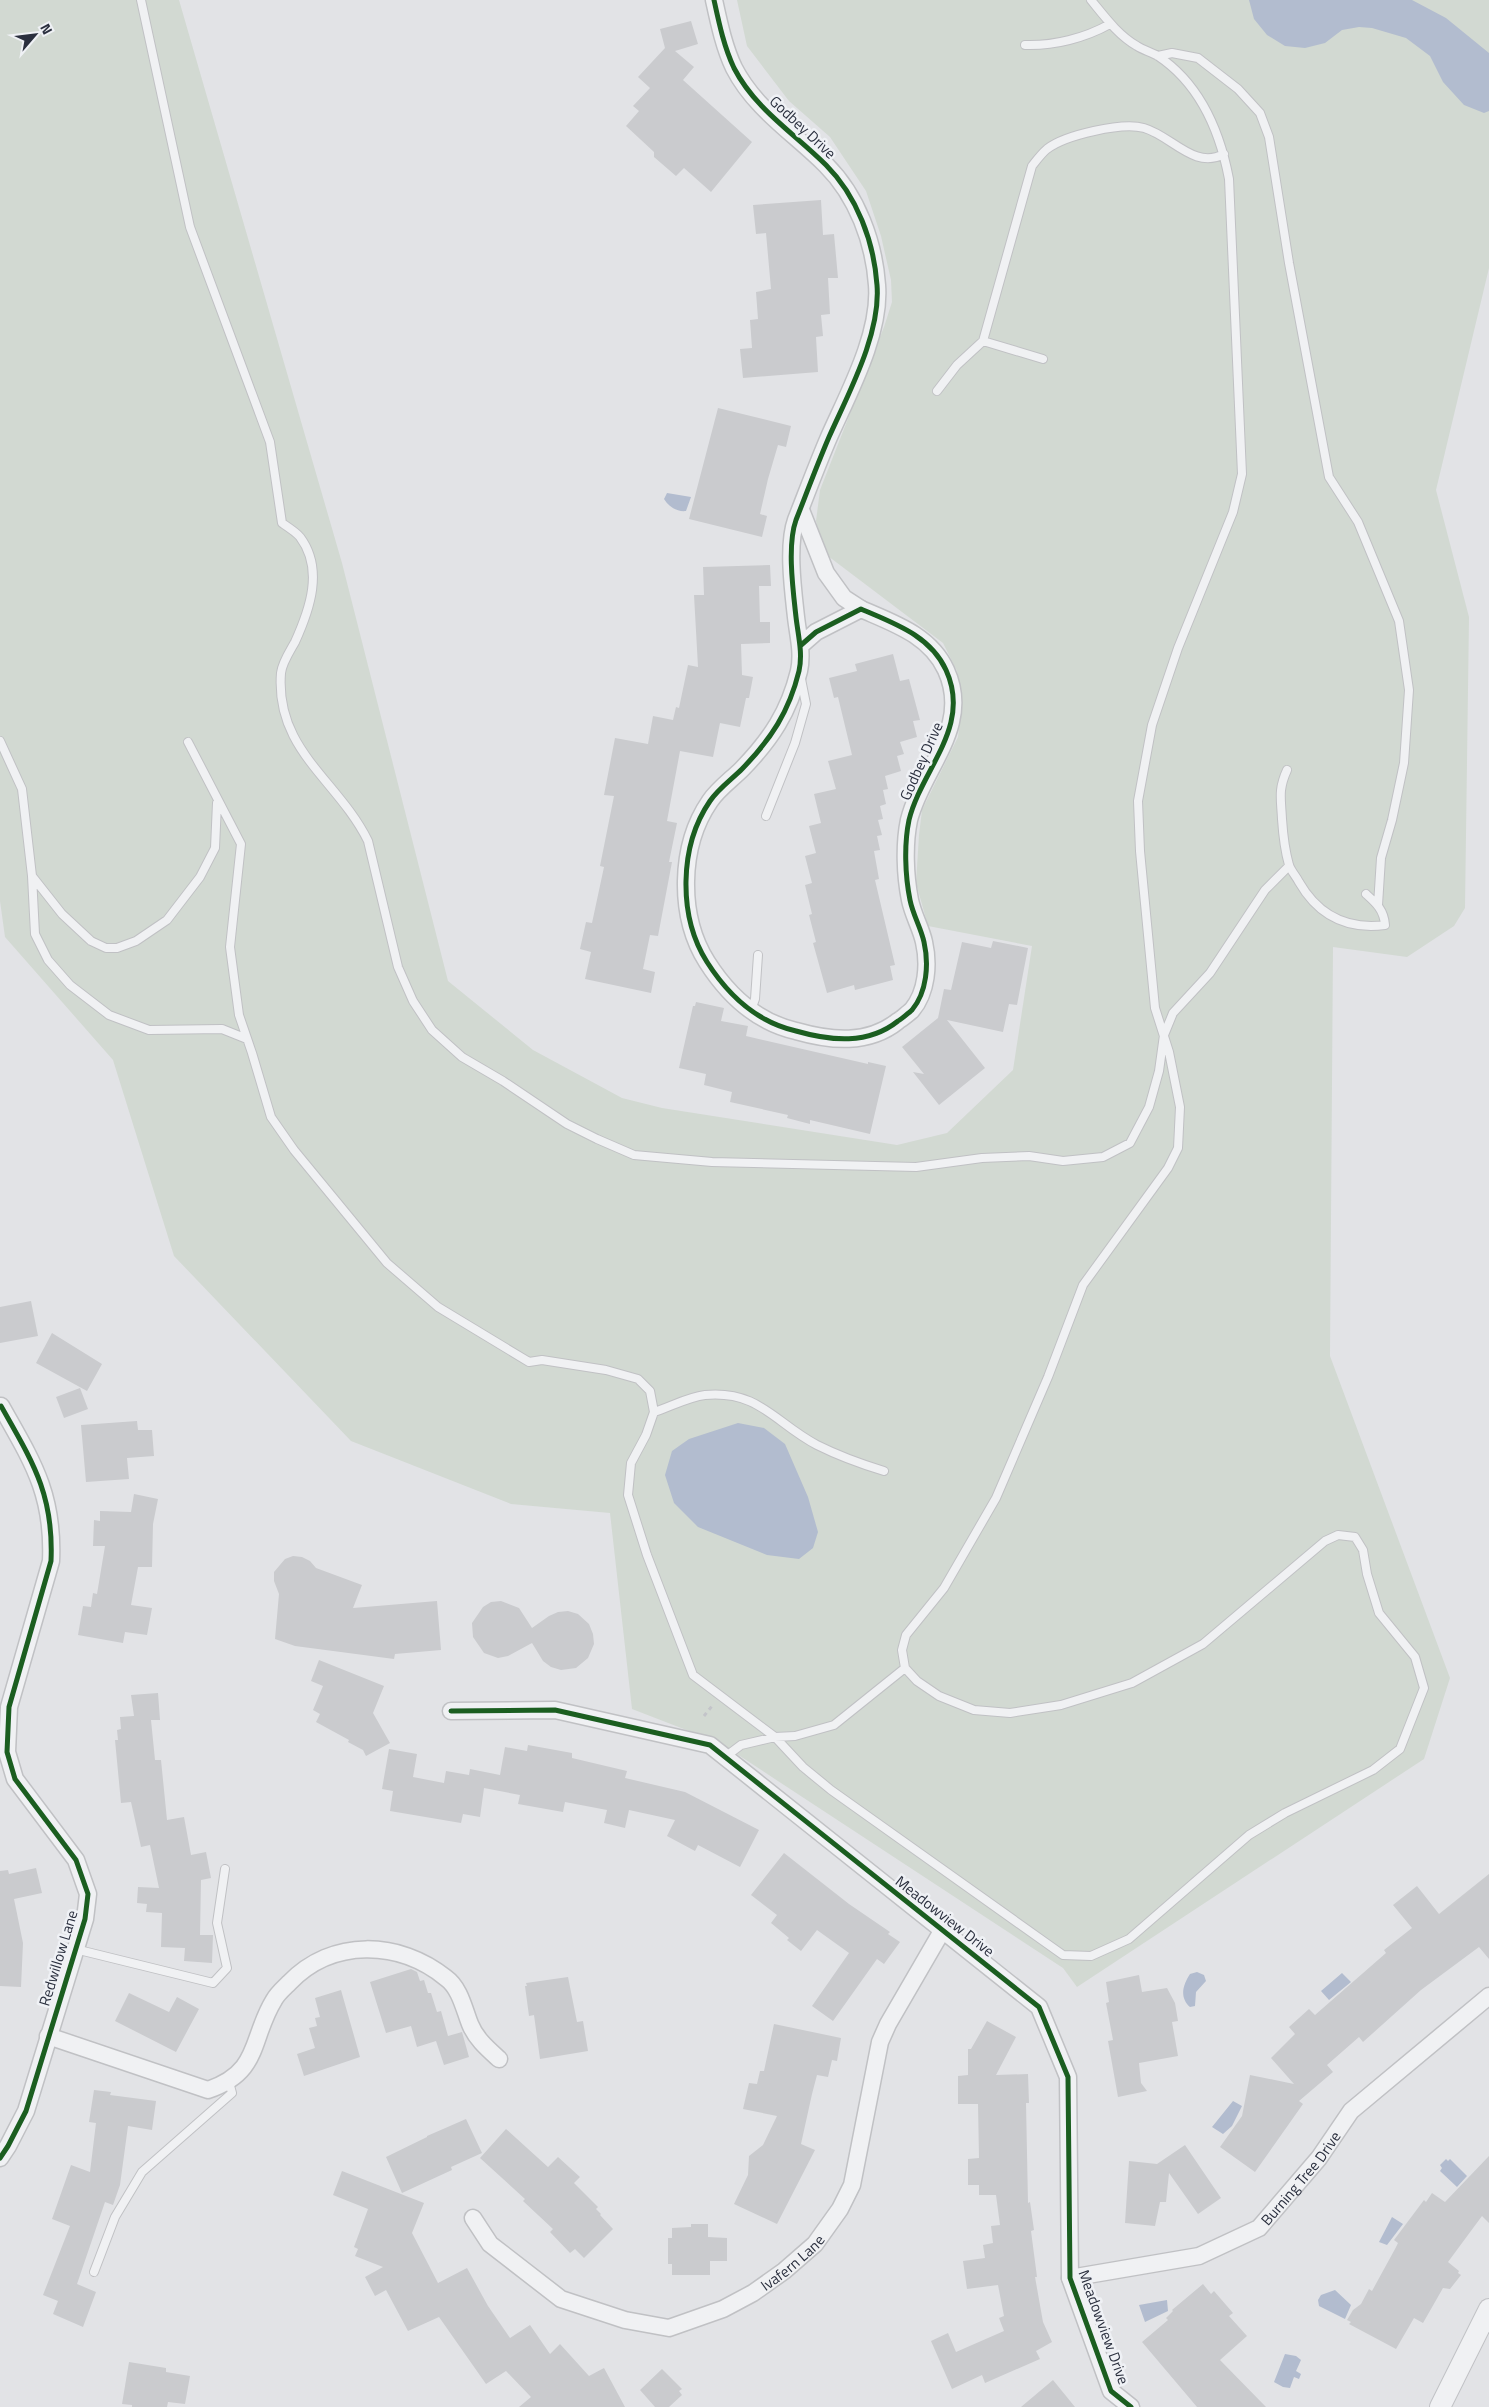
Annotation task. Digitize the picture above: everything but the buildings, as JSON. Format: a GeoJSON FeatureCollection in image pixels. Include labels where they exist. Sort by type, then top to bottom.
{"type":"FeatureCollection","features":[{"type":"Feature","properties":{"kind":"street","name":"Godbey Drive"},"geometry":{"type":"LineString","coordinates":[[714,0],[720,32],[734,67],[742,81],[768,114],[824,163],[840,180],[863,224],[873,254],[878,290],[867,348],[806,492],[792,537],[794,589],[800,646],[799,669],[779,726],[765,746],[711,800],[692,840],[685,886],[693,933],[700,951],[721,984],[742,1004],[789,1030],[815,1036],[860,1040],[889,1028],[912,1010],[924,986],[926,964],[924,939],[914,918],[909,896],[906,848],[909,821],[922,785],[949,734],[954,712],[946,669],[929,647],[908,629],[861,609],[844,598],[826,573],[801,510]]}},
{"type":"Feature","properties":{"kind":"street"},"geometry":{"type":"LineString","coordinates":[[800,646],[816,632],[861,609]]}},
{"type":"Feature","properties":{"kind":"street","name":"Redwillow Lane"},"geometry":{"type":"LineString","coordinates":[[0,2158],[26,2111],[85,1919],[88,1894],[76,1860],[15,1779],[7,1752],[9,1708],[51,1561],[52,1536],[43,1488],[33,1463],[1,1406]]}},
{"type":"Feature","properties":{"kind":"street","name":"Meadowview Drive"},"geometry":{"type":"LineString","coordinates":[[451,1711],[555,1710],[710,1745],[1039,2007],[1068,2077],[1070,2278],[1111,2391],[1131,2407]]}},
{"type":"Feature","properties":{"kind":"street","name":"Ivafern Lane"},"geometry":{"type":"LineString","coordinates":[[473,2218],[490,2244],[561,2299],[625,2320],[669,2328],[723,2309],[753,2292],[784,2271],[815,2244],[840,2209],[852,2185],[880,2042],[888,2024],[942,1930]]}},
{"type":"Feature","properties":{"kind":"street"},"geometry":{"type":"LineString","coordinates":[[48,2036],[208,2090],[229,2082],[243,2069],[274,1999],[301,1970],[327,1955],[357,1948],[388,1952],[412,1958],[430,1966],[449,1980],[462,2001],[471,2026],[484,2045],[499,2059]]}},
{"type":"Feature","properties":{"kind":"street","name":"Burning Tree Drive"},"geometry":{"type":"LineString","coordinates":[[1070,2278],[1199,2256],[1259,2228],[1319,2158],[1351,2111],[1489,1996]]}},
{"type":"Feature","properties":{"kind":"street"},"geometry":{"type":"LineString","coordinates":[[1440,2407],[1489,2309]]}},
{"type":"Feature","properties":{"kind":"lane"},"geometry":{"type":"LineString","coordinates":[[141,0],[190,227],[270,442],[282,523],[300,537],[314,573],[312,595],[281,671],[282,699],[287,725],[302,753],[360,824],[368,841],[398,967],[413,1001],[432,1030],[462,1057],[503,1081],[567,1124],[634,1155],[712,1162],[916,1167],[982,1158],[1029,1156],[1063,1161],[1102,1156],[1130,1143],[1149,1108],[1159,1071],[1164,1035],[1173,1013],[1210,972],[1265,890],[1284,874],[1289,866]]}},
{"type":"Feature","properties":{"kind":"lane"},"geometry":{"type":"LineString","coordinates":[[188,742],[241,844],[230,947],[239,1015],[271,1117],[294,1150],[387,1263],[438,1307],[529,1362],[542,1360],[597,1369],[638,1379],[650,1391],[654,1412],[646,1435],[631,1463],[628,1495],[647,1555],[693,1675],[775,1736],[803,1767],[831,1790],[1063,1955],[1091,1956],[1129,1939],[1249,1835],[1285,1813],[1373,1770],[1400,1749],[1424,1688],[1415,1657],[1379,1613],[1367,1574],[1363,1550],[1355,1537],[1338,1535],[1324,1541],[1203,1644],[1132,1683],[1060,1705],[1019,1712],[974,1710],[939,1696],[917,1681],[905,1668],[902,1650],[906,1635],[944,1588],[996,1498],[1025,1432],[1083,1285],[1164,1175],[1178,1148],[1180,1107],[1164,1035],[1155,1008],[1140,851],[1138,801],[1152,725],[1178,648],[1233,512],[1242,474],[1229,179],[1224,154],[1205,107],[1183,79],[1158,56],[1136,46],[1110,24],[1090,0]]}},
{"type":"Feature","properties":{"kind":"lane"},"geometry":{"type":"LineString","coordinates":[[1025,45],[1057,43],[1095,32],[1110,24]]}},
{"type":"Feature","properties":{"kind":"lane"},"geometry":{"type":"LineString","coordinates":[[1158,56],[1172,53],[1198,58],[1238,89],[1260,113],[1269,137],[1288,263],[1329,477],[1358,522],[1399,621],[1408,690],[1404,763],[1392,820],[1381,858],[1378,905]]}},
{"type":"Feature","properties":{"kind":"lane"},"geometry":{"type":"LineString","coordinates":[[937,391],[958,365],[983,341],[1032,166],[1047,150],[1066,139],[1128,126],[1144,128],[1204,160],[1224,154]]}},
{"type":"Feature","properties":{"kind":"lane"},"geometry":{"type":"LineString","coordinates":[[983,341],[1043,359]]}},
{"type":"Feature","properties":{"kind":"lane"},"geometry":{"type":"LineString","coordinates":[[766,816],[795,743],[806,704],[799,669]]}},
{"type":"Feature","properties":{"kind":"lane"},"geometry":{"type":"LineString","coordinates":[[0,741],[22,789],[32,876],[35,934],[48,960],[70,985],[109,1014],[149,1030],[222,1029],[247,1039]]}},
{"type":"Feature","properties":{"kind":"lane"},"geometry":{"type":"LineString","coordinates":[[1287,770],[1280,784],[1283,826],[1289,866],[1314,904],[1331,916],[1358,925],[1385,925],[1385,916],[1378,905],[1366,894]]}},
{"type":"Feature","properties":{"kind":"lane"},"geometry":{"type":"LineString","coordinates":[[32,876],[62,914],[91,941],[106,948],[117,948],[136,941],[167,920],[200,877],[215,848],[217,801]]}},
{"type":"Feature","properties":{"kind":"lane"},"geometry":{"type":"LineString","coordinates":[[751,1010],[754,999],[758,955]]}},
{"type":"Feature","properties":{"kind":"lane"},"geometry":{"type":"LineString","coordinates":[[654,1412],[704,1395],[741,1397],[773,1413],[815,1444],[854,1462],[884,1472]]}},
{"type":"Feature","properties":{"kind":"lane"},"geometry":{"type":"LineString","coordinates":[[725,1757],[741,1746],[775,1736],[795,1736],[834,1725],[905,1668]]}},
{"type":"Feature","properties":{"kind":"lane"},"geometry":{"type":"LineString","coordinates":[[75,1949],[213,1984],[227,1968],[217,1923],[225,1869]]}},
{"type":"Feature","properties":{"kind":"lane"},"geometry":{"type":"LineString","coordinates":[[94,2272],[115,2217],[142,2172],[232,2093],[229,2082]]}},
{"type":"Feature","properties":{"kind":"shaded area"},"geometry":{"type":"Polygon","coordinates":[[[0,0],[179,0],[342,563],[448,981],[533,1050],[622,1098],[662,1108],[897,1145],[947,1133],[1013,1070],[1032,946],[928,926],[916,883],[919,835],[922,810],[958,737],[962,702],[957,671],[943,643],[824,553],[816,521],[820,490],[892,302],[891,280],[881,236],[866,191],[830,137],[789,101],[747,46],[737,0],[1489,0],[1489,268],[1436,490],[1469,617],[1465,908],[1454,926],[1407,957],[1333,947],[1330,1356],[1450,1678],[1424,1759],[1077,1987],[1063,1968],[720,1743],[632,1709],[610,1513],[511,1504],[351,1441],[174,1256],[113,1060],[5,937],[0,901],[0,0]]]}},
{"type":"Feature","properties":{"kind":"water"},"geometry":{"type":"Polygon","coordinates":[[[1249,0],[1412,0],[1446,18],[1489,53],[1489,111],[1484,113],[1464,105],[1443,82],[1430,56],[1406,38],[1372,28],[1359,27],[1342,30],[1325,43],[1305,48],[1285,46],[1267,35],[1254,19],[1249,0]]]}},
{"type":"Feature","properties":{"kind":"water"},"geometry":{"type":"Polygon","coordinates":[[[667,493],[691,497],[686,511],[676,510],[668,504],[664,499],[667,493]]]}},
{"type":"Feature","properties":{"kind":"water"},"geometry":{"type":"Polygon","coordinates":[[[738,1423],[764,1428],[785,1444],[808,1497],[818,1532],[813,1548],[799,1559],[767,1555],[698,1527],[674,1503],[665,1475],[672,1451],[689,1439],[738,1423]]]}},
{"type":"Feature","properties":{"kind":"water"},"geometry":{"type":"Polygon","coordinates":[[[1197,1972],[1204,1975],[1206,1981],[1196,1992],[1195,2006],[1190,2007],[1184,1999],[1183,1991],[1190,1974],[1197,1972]]]}},
{"type":"Feature","properties":{"kind":"water"},"geometry":{"type":"Polygon","coordinates":[[[1342,1973],[1351,1982],[1329,2000],[1321,1991],[1342,1973]]]}},
{"type":"Feature","properties":{"kind":"water"},"geometry":{"type":"Polygon","coordinates":[[[1233,2101],[1242,2106],[1232,2126],[1223,2134],[1212,2127],[1233,2101]]]}},
{"type":"Feature","properties":{"kind":"water"},"geometry":{"type":"Polygon","coordinates":[[[1446,2159],[1448,2161],[1450,2159],[1467,2176],[1457,2187],[1440,2171],[1442,2168],[1440,2165],[1446,2159]]]}},
{"type":"Feature","properties":{"kind":"water"},"geometry":{"type":"Polygon","coordinates":[[[1392,2217],[1403,2224],[1387,2245],[1379,2242],[1392,2217]]]}},
{"type":"Feature","properties":{"kind":"water"},"geometry":{"type":"Polygon","coordinates":[[[1335,2290],[1351,2305],[1345,2319],[1319,2306],[1318,2300],[1321,2295],[1335,2290]]]}},
{"type":"Feature","properties":{"kind":"water"},"geometry":{"type":"Polygon","coordinates":[[[1167,2300],[1168,2311],[1145,2322],[1139,2305],[1167,2300]]]}},
{"type":"Feature","properties":{"kind":"water"},"geometry":{"type":"Polygon","coordinates":[[[1285,2354],[1296,2356],[1301,2360],[1296,2371],[1301,2374],[1299,2379],[1294,2377],[1290,2388],[1283,2387],[1274,2382],[1285,2354]]]}},
{"type":"Feature","properties":{"kind":"cycle path"},"geometry":{"type":"LineString","coordinates":[[714,0],[727,52],[743,83],[776,120],[826,165],[837,177],[855,205],[868,236],[872,252],[877,285],[877,304],[869,343],[862,363],[820,458],[793,530],[791,555],[793,594],[800,644],[799,671],[795,686],[784,712],[770,736],[742,769],[713,797],[700,819],[692,839],[688,860],[686,881],[687,903],[691,924],[707,962],[724,985],[745,1006],[756,1014],[782,1027],[822,1037],[849,1039],[874,1034],[899,1021],[912,1010],[924,986],[926,978],[926,951],[923,937],[911,906],[908,890],[906,839],[915,801],[949,729],[953,710],[952,691],[946,670],[939,658],[921,639],[898,625],[861,609],[816,632],[800,646]]}},
{"type":"Feature","properties":{"kind":"cycle path"},"geometry":{"type":"LineString","coordinates":[[0,2158],[26,2111],[85,1919],[88,1894],[76,1860],[15,1779],[7,1752],[9,1707],[51,1561],[51,1537],[49,1516],[39,1479],[1,1406]]}},
{"type":"Feature","properties":{"kind":"cycle path"},"geometry":{"type":"LineString","coordinates":[[451,1711],[555,1710],[710,1745],[1039,2007],[1068,2077],[1070,2278],[1111,2391],[1131,2407]]}}]}
